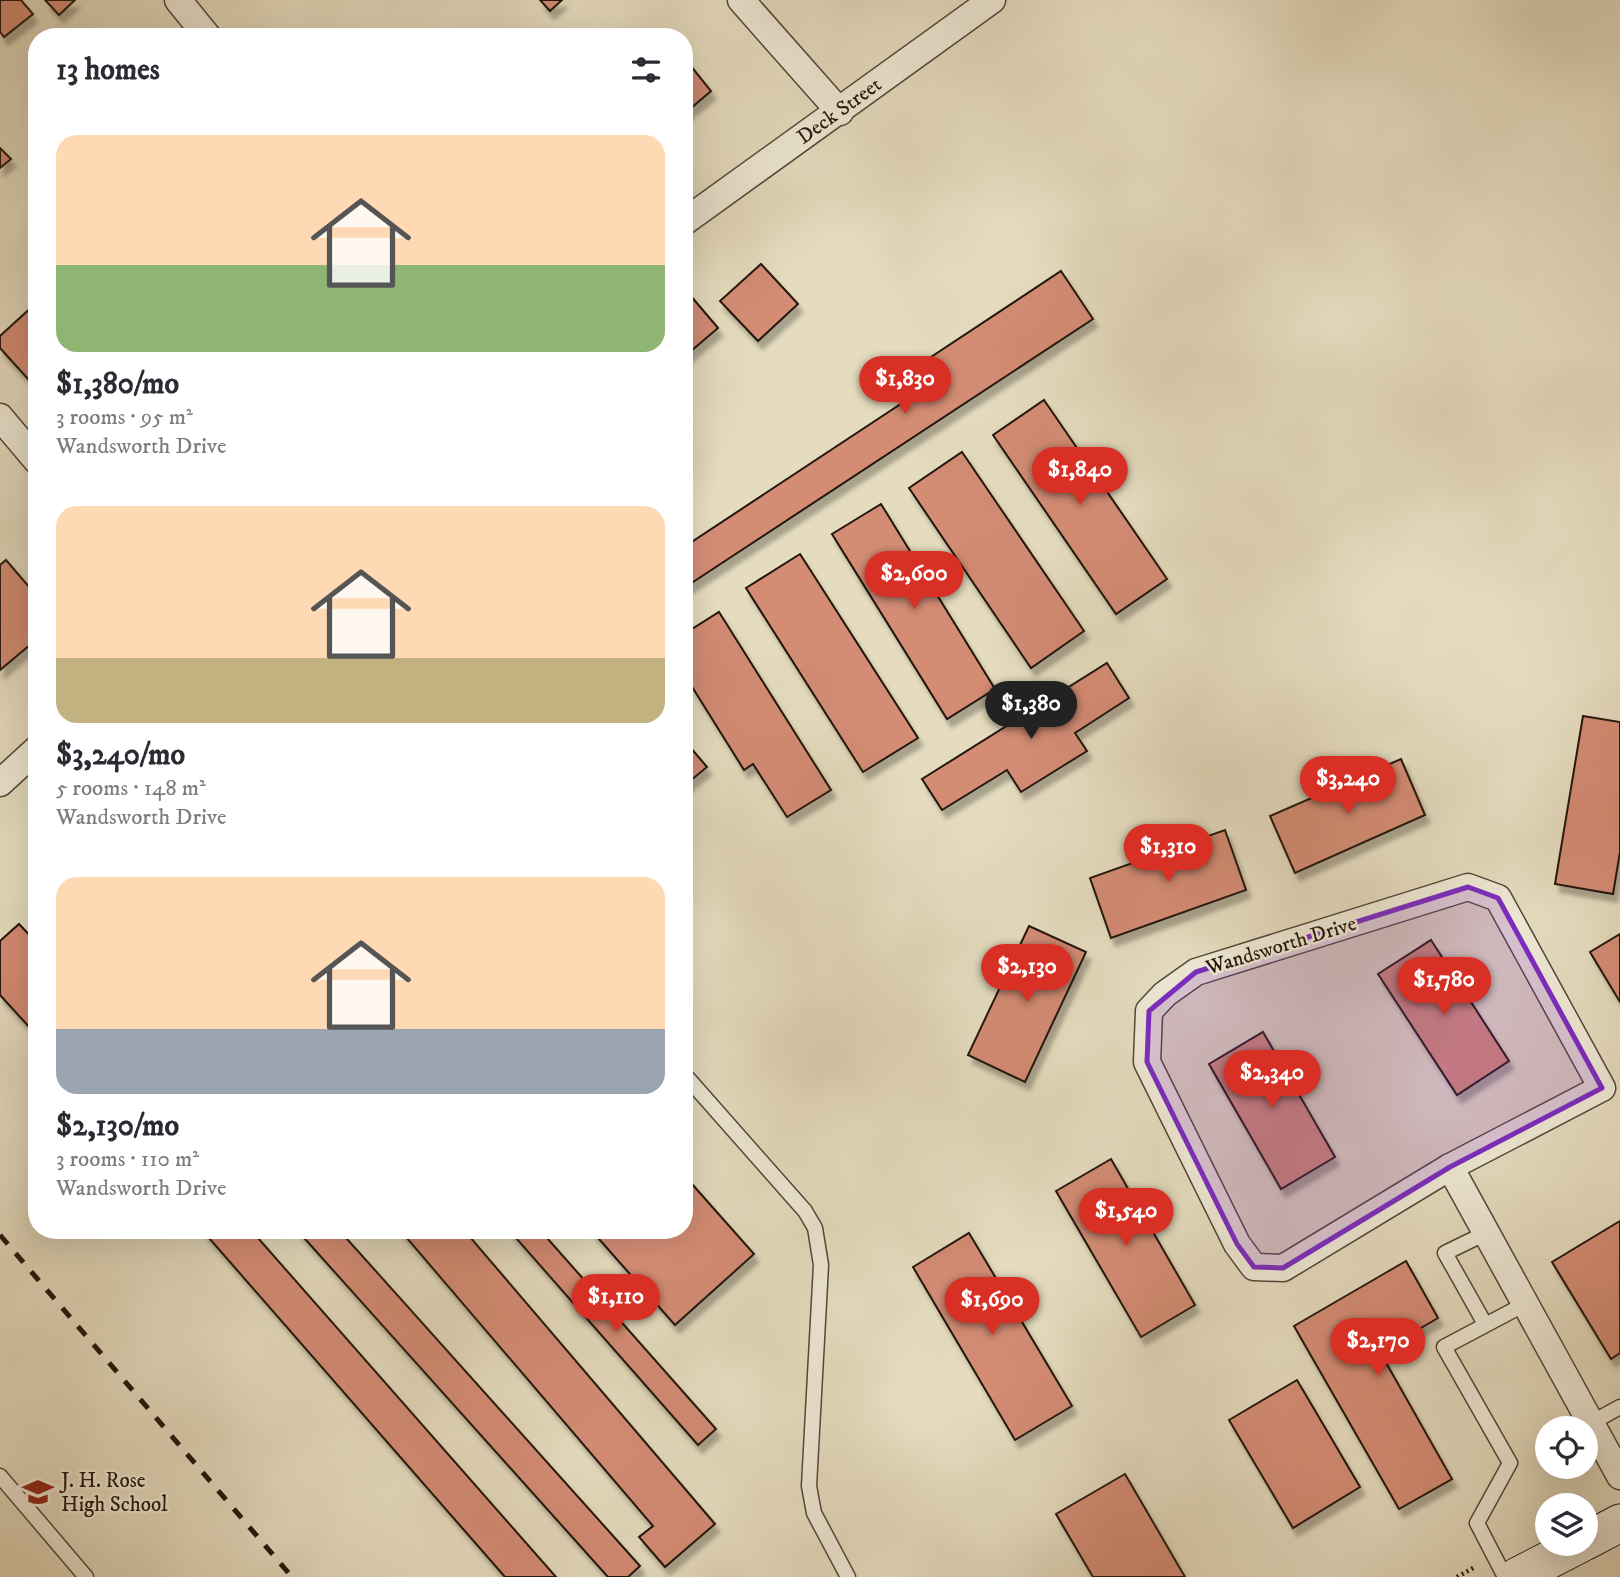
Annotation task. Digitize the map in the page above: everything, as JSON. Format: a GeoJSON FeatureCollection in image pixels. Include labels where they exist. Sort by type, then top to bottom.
{"type":"FeatureCollection","features":[{"type":"Feature","properties":{"kind":"main road"},"geometry":{"type":"LineString","coordinates":[[1598,1535],[1620,1523]]}},
{"type":"Feature","properties":{"kind":"main road"},"geometry":{"type":"LineString","coordinates":[[1516,1577],[1557,1556]]}},
{"type":"Feature","properties":{"kind":"street"},"geometry":{"type":"LineString","coordinates":[[178,0],[201,28]]}},
{"type":"Feature","properties":{"kind":"street"},"geometry":{"type":"LineString","coordinates":[[741,0],[839,111]]}},
{"type":"Feature","properties":{"kind":"street","name":"Deck Street"},"geometry":{"type":"LineString","coordinates":[[693,216],[992,0]]}},
{"type":"Feature","properties":{"kind":"street"},"geometry":{"type":"LineString","coordinates":[[4,432],[28,453]]}},
{"type":"Feature","properties":{"kind":"street"},"geometry":{"type":"LineString","coordinates":[[0,783],[28,758]]}},
{"type":"Feature","properties":{"kind":"street","name":"Wandsworth Drive"},"geometry":{"type":"LineString","coordinates":[[1468,887],[1497,898],[1602,1088],[1450,1167],[1283,1268],[1254,1267],[1237,1244],[1147,1062],[1149,1011],[1196,972],[1468,887]]}},
{"type":"Feature","properties":{"kind":"street"},"geometry":{"type":"LineString","coordinates":[[1450,1167],[1587,1416]]}},
{"type":"Feature","properties":{"kind":"street"},"geometry":{"type":"LineString","coordinates":[[1598,1436],[1620,1476]]}},
{"type":"Feature","properties":{"kind":"lane"},"geometry":{"type":"LineString","coordinates":[[693,1084],[805,1211],[815,1228],[821,1265],[809,1486],[814,1513],[848,1577]]}},
{"type":"Feature","properties":{"kind":"lane"},"geometry":{"type":"LineString","coordinates":[[1485,1324],[1445,1253],[1486,1233]]}},
{"type":"Feature","properties":{"kind":"lane"},"geometry":{"type":"LineString","coordinates":[[1505,1577],[1477,1523],[1510,1463],[1444,1347],[1525,1304]]}},
{"type":"Feature","properties":{"kind":"lane"},"geometry":{"type":"LineString","coordinates":[[1598,1419],[1620,1407]]}},
{"type":"Feature","properties":{"kind":"lane"},"geometry":{"type":"LineString","coordinates":[[0,1476],[86,1577]]}},
{"type":"Feature","properties":{"kind":"path"},"geometry":{"type":"LineString","coordinates":[[1457,1577],[1482,1563]]}},
{"type":"Feature","properties":{"kind":"highlighted area"},"geometry":{"type":"Polygon","coordinates":[[[1468,887],[1498,898],[1602,1088],[1450,1167],[1283,1268],[1254,1267],[1237,1244],[1147,1062],[1149,1011],[1196,972],[1468,887]]]}},
{"type":"Feature","properties":{"kind":"building"},"geometry":{"type":"Polygon","coordinates":[[[0,0],[21,0],[33,14],[4,37],[0,32],[0,0]]]}},
{"type":"Feature","properties":{"kind":"building"},"geometry":{"type":"Polygon","coordinates":[[[45,0],[75,0],[59,15],[45,0]]]}},
{"type":"Feature","properties":{"kind":"building"},"geometry":{"type":"Polygon","coordinates":[[[540,0],[562,0],[550,11],[540,0]]]}},
{"type":"Feature","properties":{"kind":"building"},"geometry":{"type":"Polygon","coordinates":[[[693,69],[711,91],[693,106],[693,69]]]}},
{"type":"Feature","properties":{"kind":"building"},"geometry":{"type":"Polygon","coordinates":[[[0,148],[11,159],[0,168],[0,148]]]}},
{"type":"Feature","properties":{"kind":"building"},"geometry":{"type":"Polygon","coordinates":[[[761,264],[798,304],[758,341],[720,301],[761,264]]]}},
{"type":"Feature","properties":{"kind":"building"},"geometry":{"type":"Polygon","coordinates":[[[1061,271],[1093,319],[693,582],[693,541],[943,376],[931,357],[1061,271]]]}},
{"type":"Feature","properties":{"kind":"building"},"geometry":{"type":"Polygon","coordinates":[[[693,299],[718,328],[693,349],[693,299]]]}},
{"type":"Feature","properties":{"kind":"building"},"geometry":{"type":"Polygon","coordinates":[[[28,310],[28,379],[0,348],[0,336],[28,310]]]}},
{"type":"Feature","properties":{"kind":"building"},"geometry":{"type":"Polygon","coordinates":[[[1044,400],[1167,579],[1116,614],[993,435],[1044,400]]]}},
{"type":"Feature","properties":{"kind":"building"},"geometry":{"type":"Polygon","coordinates":[[[962,452],[1084,631],[1031,668],[909,488],[962,452]]]}},
{"type":"Feature","properties":{"kind":"building"},"geometry":{"type":"Polygon","coordinates":[[[881,504],[995,689],[947,719],[832,534],[881,504]]]}},
{"type":"Feature","properties":{"kind":"building"},"geometry":{"type":"Polygon","coordinates":[[[800,554],[918,738],[863,772],[746,588],[800,554]]]}},
{"type":"Feature","properties":{"kind":"building"},"geometry":{"type":"Polygon","coordinates":[[[6,560],[28,586],[28,647],[0,670],[0,565],[6,560]]]}},
{"type":"Feature","properties":{"kind":"building"},"geometry":{"type":"Polygon","coordinates":[[[719,612],[831,790],[787,817],[753,764],[744,770],[693,688],[693,628],[719,612]]]}},
{"type":"Feature","properties":{"kind":"building"},"geometry":{"type":"Polygon","coordinates":[[[1107,663],[1129,698],[1075,733],[1087,751],[1021,792],[1007,770],[942,810],[922,779],[1107,663]]]}},
{"type":"Feature","properties":{"kind":"building"},"geometry":{"type":"Polygon","coordinates":[[[1583,716],[1620,722],[1620,852],[1613,894],[1555,884],[1583,716]]]}},
{"type":"Feature","properties":{"kind":"building"},"geometry":{"type":"Polygon","coordinates":[[[693,751],[707,767],[693,779],[693,751]]]}},
{"type":"Feature","properties":{"kind":"building"},"geometry":{"type":"Polygon","coordinates":[[[1401,759],[1425,815],[1295,873],[1270,816],[1401,759]]]}},
{"type":"Feature","properties":{"kind":"building"},"geometry":{"type":"Polygon","coordinates":[[[1225,830],[1246,890],[1111,938],[1090,878],[1225,830]]]}},
{"type":"Feature","properties":{"kind":"building"},"geometry":{"type":"Polygon","coordinates":[[[19,924],[28,934],[28,1026],[0,995],[0,941],[19,924]]]}},
{"type":"Feature","properties":{"kind":"building"},"geometry":{"type":"Polygon","coordinates":[[[1029,926],[1086,952],[1025,1082],[968,1055],[1029,926]]]}},
{"type":"Feature","properties":{"kind":"building"},"geometry":{"type":"Polygon","coordinates":[[[1620,934],[1620,1002],[1590,952],[1620,934]]]}},
{"type":"Feature","properties":{"kind":"building"},"geometry":{"type":"Polygon","coordinates":[[[1431,940],[1509,1061],[1457,1095],[1378,974],[1431,940]]]}},
{"type":"Feature","properties":{"kind":"building"},"geometry":{"type":"Polygon","coordinates":[[[1263,1032],[1335,1157],[1281,1189],[1209,1064],[1263,1032]]]}},
{"type":"Feature","properties":{"kind":"building"},"geometry":{"type":"Polygon","coordinates":[[[1111,1159],[1195,1305],[1141,1337],[1056,1191],[1111,1159]]]}},
{"type":"Feature","properties":{"kind":"building"},"geometry":{"type":"Polygon","coordinates":[[[693,1185],[754,1254],[675,1325],[599,1239],[693,1239],[693,1185]]]}},
{"type":"Feature","properties":{"kind":"building"},"geometry":{"type":"Polygon","coordinates":[[[1620,1221],[1620,1353],[1611,1359],[1552,1262],[1620,1221]]]}},
{"type":"Feature","properties":{"kind":"building"},"geometry":{"type":"Polygon","coordinates":[[[969,1233],[1072,1406],[1015,1440],[913,1267],[969,1233]]]}},
{"type":"Feature","properties":{"kind":"building"},"geometry":{"type":"Polygon","coordinates":[[[210,1239],[259,1239],[556,1577],[505,1577],[210,1239]]]}},
{"type":"Feature","properties":{"kind":"building"},"geometry":{"type":"Polygon","coordinates":[[[305,1239],[347,1239],[640,1566],[628,1577],[608,1577],[305,1239]]]}},
{"type":"Feature","properties":{"kind":"building"},"geometry":{"type":"Polygon","coordinates":[[[408,1239],[472,1239],[715,1524],[665,1567],[639,1537],[653,1526],[408,1239]]]}},
{"type":"Feature","properties":{"kind":"building"},"geometry":{"type":"Polygon","coordinates":[[[517,1239],[548,1239],[716,1429],[698,1445],[517,1239]]]}},
{"type":"Feature","properties":{"kind":"building"},"geometry":{"type":"Polygon","coordinates":[[[1406,1261],[1438,1318],[1380,1352],[1452,1479],[1399,1509],[1294,1326],[1406,1261]]]}},
{"type":"Feature","properties":{"kind":"building"},"geometry":{"type":"Polygon","coordinates":[[[1297,1380],[1360,1487],[1293,1528],[1229,1420],[1297,1380]]]}},
{"type":"Feature","properties":{"kind":"building"},"geometry":{"type":"Polygon","coordinates":[[[1125,1474],[1185,1577],[1093,1577],[1056,1514],[1125,1474]]]}},
{"type":"Feature","properties":{"kind":"railway"},"geometry":{"type":"LineString","coordinates":[[0,1235],[292,1577]]}},
{"type":"Feature","properties":{"kind":"place","name":"J. H. Rose High School"},"geometry":{"type":"Point","coordinates":[38,1492]}}]}
